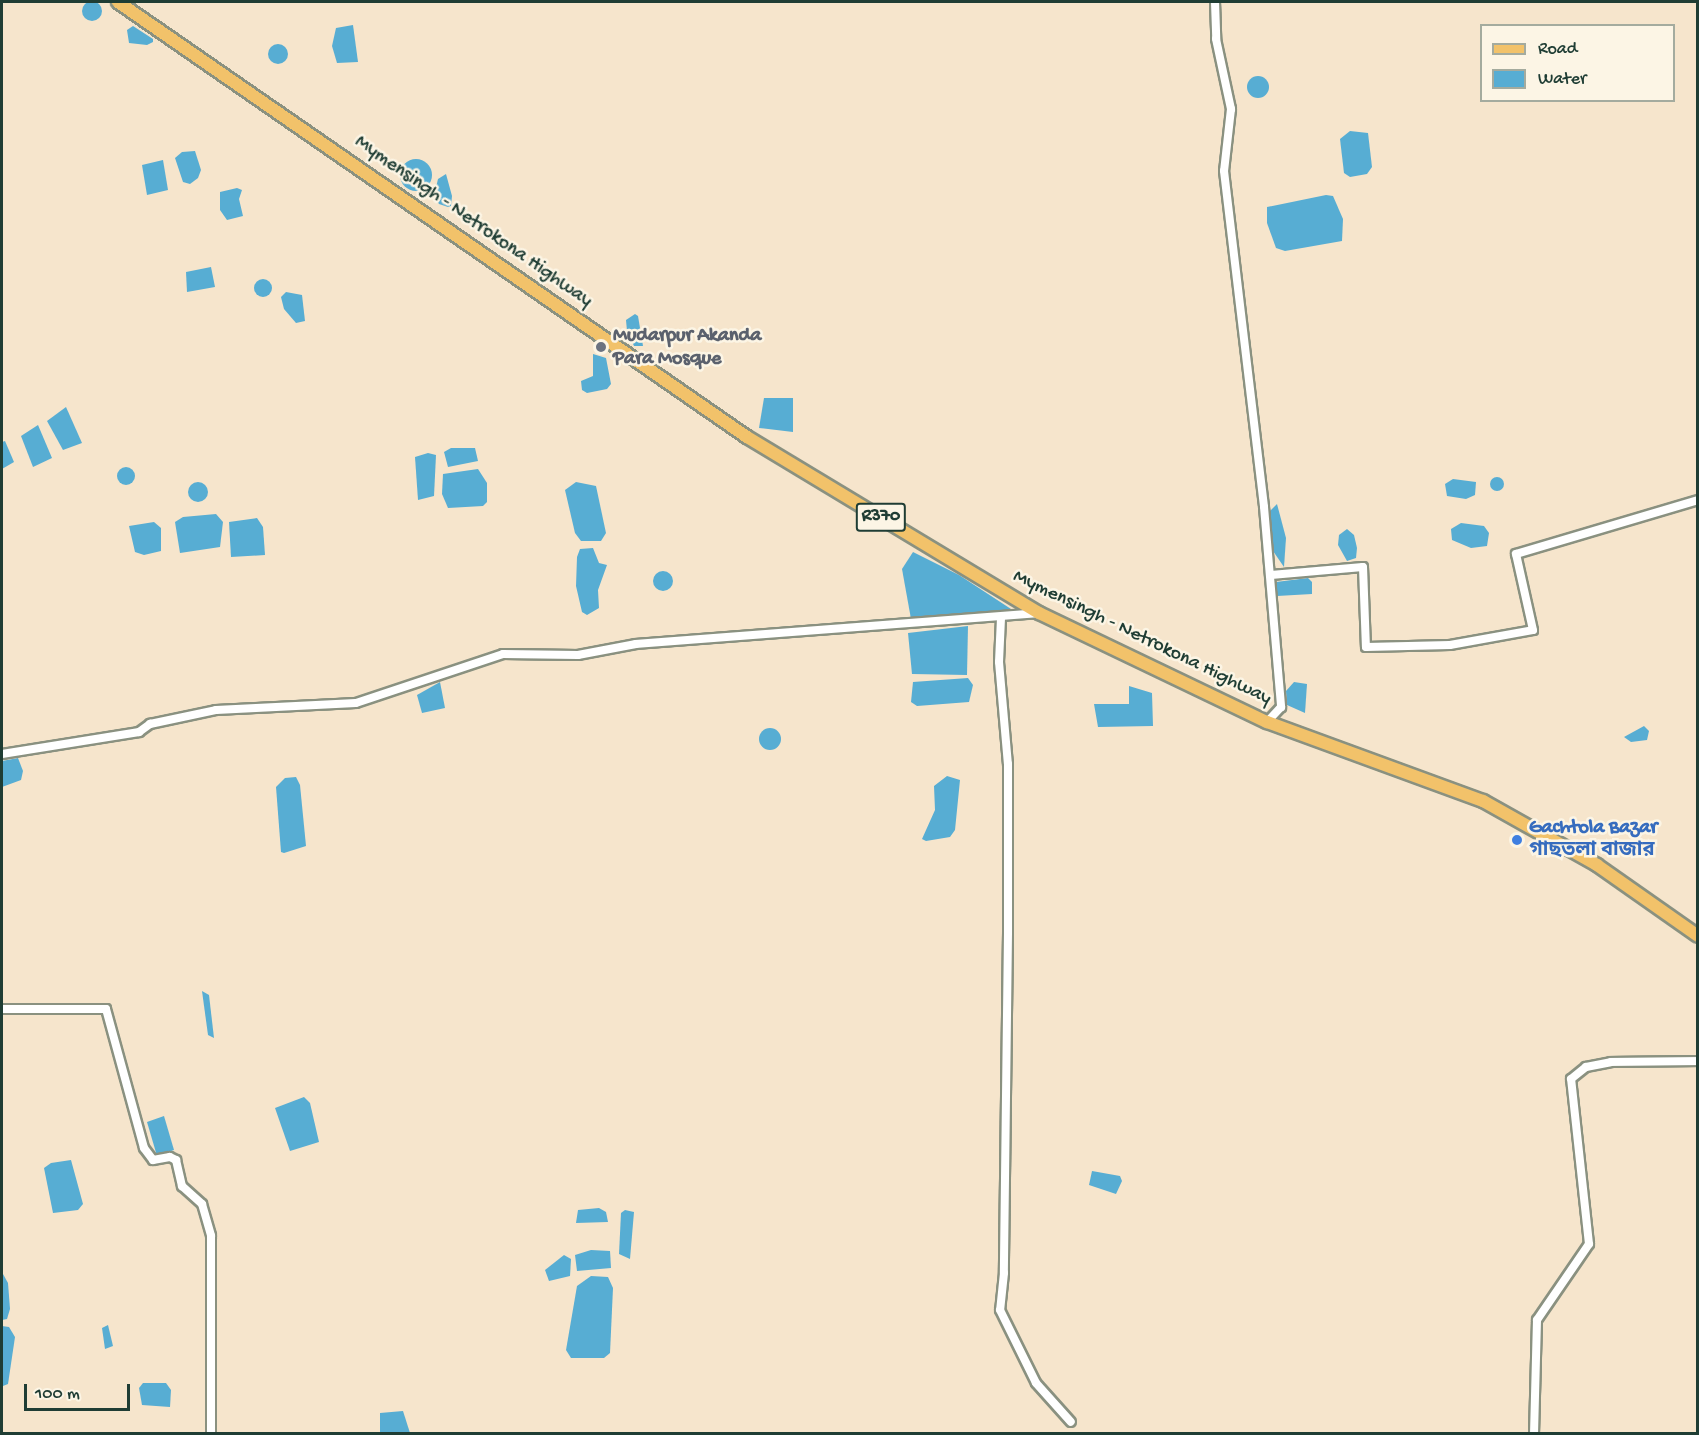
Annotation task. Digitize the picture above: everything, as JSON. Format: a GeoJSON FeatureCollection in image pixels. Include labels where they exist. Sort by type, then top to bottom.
{"type":"FeatureCollection","features":[{"type":"Feature","properties":{"kind":"main road","name":"Mymensingh - Netrokona Highway"},"geometry":{"type":"LineString","coordinates":[[118,2],[747,437],[1039,612],[1267,722],[1483,801],[1597,865],[1698,936]]}},
{"type":"Feature","properties":{"kind":"street"},"geometry":{"type":"LineString","coordinates":[[1215,2],[1216,39],[1231,109],[1224,171],[1271,576],[1281,707],[1267,722]]}},
{"type":"Feature","properties":{"kind":"street"},"geometry":{"type":"LineString","coordinates":[[1271,576],[1363,567],[1366,647],[1450,645],[1533,630],[1516,554],[1698,500]]}},
{"type":"Feature","properties":{"kind":"street"},"geometry":{"type":"LineString","coordinates":[[2,754],[139,732],[150,724],[216,710],[356,703],[503,654],[578,655],[636,644],[1001,618],[1039,612]]}},
{"type":"Feature","properties":{"kind":"street"},"geometry":{"type":"LineString","coordinates":[[1001,618],[999,662],[1008,764],[1008,974],[1004,1273],[1000,1310],[1036,1383],[1071,1422]]}},
{"type":"Feature","properties":{"kind":"street"},"geometry":{"type":"LineString","coordinates":[[2,1009],[106,1009],[144,1148],[153,1160],[170,1157],[176,1161],[183,1186],[202,1204],[211,1236],[211,1434]]}},
{"type":"Feature","properties":{"kind":"street"},"geometry":{"type":"LineString","coordinates":[[1534,1434],[1538,1320],[1589,1244],[1571,1079],[1586,1067],[1611,1062],[1698,1061]]}},
{"type":"Feature","properties":{"kind":"water"},"geometry":{"type":"Polygon","coordinates":[[[92,1],[99,4],[102,11],[99,18],[92,21],[85,18],[82,11],[85,4],[92,1]]]}},
{"type":"Feature","properties":{"kind":"water"},"geometry":{"type":"Polygon","coordinates":[[[353,25],[358,62],[337,63],[332,46],[336,28],[353,25]]]}},
{"type":"Feature","properties":{"kind":"water"},"geometry":{"type":"Polygon","coordinates":[[[133,26],[153,39],[153,42],[147,45],[129,43],[127,30],[133,26]]]}},
{"type":"Feature","properties":{"kind":"water"},"geometry":{"type":"Polygon","coordinates":[[[278,44],[285,47],[288,54],[285,61],[278,64],[271,61],[268,54],[271,47],[278,44]]]}},
{"type":"Feature","properties":{"kind":"water"},"geometry":{"type":"Polygon","coordinates":[[[1258,76],[1268,83],[1269,87],[1262,97],[1258,98],[1248,91],[1247,87],[1254,77],[1258,76]]]}},
{"type":"Feature","properties":{"kind":"water"},"geometry":{"type":"Polygon","coordinates":[[[1350,131],[1368,133],[1372,167],[1367,174],[1350,177],[1344,173],[1340,139],[1350,131]]]}},
{"type":"Feature","properties":{"kind":"water"},"geometry":{"type":"Polygon","coordinates":[[[195,151],[201,170],[198,178],[190,184],[183,182],[175,158],[182,152],[195,151]]]}},
{"type":"Feature","properties":{"kind":"water"},"geometry":{"type":"Polygon","coordinates":[[[416,159],[428,163],[432,175],[428,187],[416,191],[404,187],[400,175],[404,163],[416,159]]]}},
{"type":"Feature","properties":{"kind":"water"},"geometry":{"type":"Polygon","coordinates":[[[163,160],[168,190],[147,195],[142,165],[163,160]]]}},
{"type":"Feature","properties":{"kind":"water"},"geometry":{"type":"Polygon","coordinates":[[[446,174],[452,196],[451,206],[448,207],[439,204],[434,196],[438,179],[446,174]]]}},
{"type":"Feature","properties":{"kind":"water"},"geometry":{"type":"Polygon","coordinates":[[[237,188],[242,190],[239,199],[243,216],[227,220],[220,210],[220,192],[237,188]]]}},
{"type":"Feature","properties":{"kind":"water"},"geometry":{"type":"Polygon","coordinates":[[[1326,195],[1333,196],[1343,219],[1342,241],[1285,251],[1276,248],[1267,223],[1267,207],[1326,195]]]}},
{"type":"Feature","properties":{"kind":"water"},"geometry":{"type":"Polygon","coordinates":[[[211,267],[215,287],[187,292],[186,272],[211,267]]]}},
{"type":"Feature","properties":{"kind":"water"},"geometry":{"type":"Polygon","coordinates":[[[263,279],[269,282],[272,288],[269,294],[263,297],[257,294],[254,288],[257,282],[263,279]]]}},
{"type":"Feature","properties":{"kind":"water"},"geometry":{"type":"Polygon","coordinates":[[[286,292],[302,295],[305,321],[296,323],[284,309],[281,297],[286,292]]]}},
{"type":"Feature","properties":{"kind":"water"},"geometry":{"type":"Polygon","coordinates":[[[635,314],[638,316],[643,346],[634,346],[627,331],[626,320],[635,314]]]}},
{"type":"Feature","properties":{"kind":"water"},"geometry":{"type":"Polygon","coordinates":[[[593,354],[606,358],[611,384],[607,389],[587,393],[582,390],[581,381],[593,376],[593,354]]]}},
{"type":"Feature","properties":{"kind":"water"},"geometry":{"type":"Polygon","coordinates":[[[764,398],[793,398],[793,432],[759,428],[764,398]]]}},
{"type":"Feature","properties":{"kind":"water"},"geometry":{"type":"Polygon","coordinates":[[[66,407],[82,443],[63,450],[47,421],[66,407]]]}},
{"type":"Feature","properties":{"kind":"water"},"geometry":{"type":"Polygon","coordinates":[[[38,425],[52,458],[33,467],[21,436],[38,425]]]}},
{"type":"Feature","properties":{"kind":"water"},"geometry":{"type":"Polygon","coordinates":[[[5,441],[14,462],[2,469],[2,442],[5,441]]]}},
{"type":"Feature","properties":{"kind":"water"},"geometry":{"type":"Polygon","coordinates":[[[451,448],[475,448],[478,461],[448,467],[444,452],[451,448]]]}},
{"type":"Feature","properties":{"kind":"water"},"geometry":{"type":"Polygon","coordinates":[[[428,453],[436,455],[434,496],[418,500],[415,457],[428,453]]]}},
{"type":"Feature","properties":{"kind":"water"},"geometry":{"type":"Polygon","coordinates":[[[126,467],[132,470],[135,476],[132,482],[126,485],[120,482],[117,476],[120,470],[126,467]]]}},
{"type":"Feature","properties":{"kind":"water"},"geometry":{"type":"Polygon","coordinates":[[[478,469],[487,483],[487,502],[483,506],[448,508],[442,494],[443,474],[478,469]]]}},
{"type":"Feature","properties":{"kind":"water"},"geometry":{"type":"Polygon","coordinates":[[[1494,477],[1500,477],[1504,484],[1500,491],[1494,491],[1490,487],[1490,481],[1494,477]]]}},
{"type":"Feature","properties":{"kind":"water"},"geometry":{"type":"Polygon","coordinates":[[[1453,479],[1476,482],[1475,495],[1466,499],[1447,496],[1445,484],[1453,479]]]}},
{"type":"Feature","properties":{"kind":"water"},"geometry":{"type":"Polygon","coordinates":[[[198,482],[205,485],[208,492],[205,499],[198,502],[191,499],[188,492],[191,485],[198,482]]]}},
{"type":"Feature","properties":{"kind":"water"},"geometry":{"type":"Polygon","coordinates":[[[576,482],[596,486],[606,533],[601,541],[581,541],[575,533],[565,490],[576,482]]]}},
{"type":"Feature","properties":{"kind":"water"},"geometry":{"type":"Polygon","coordinates":[[[1277,504],[1286,538],[1284,567],[1273,551],[1270,537],[1270,511],[1277,504]]]}},
{"type":"Feature","properties":{"kind":"water"},"geometry":{"type":"Polygon","coordinates":[[[216,514],[223,522],[220,547],[180,553],[175,522],[183,517],[216,514]]]}},
{"type":"Feature","properties":{"kind":"water"},"geometry":{"type":"Polygon","coordinates":[[[257,518],[263,527],[265,555],[231,557],[229,522],[257,518]]]}},
{"type":"Feature","properties":{"kind":"water"},"geometry":{"type":"Polygon","coordinates":[[[154,522],[161,528],[161,551],[144,555],[135,552],[129,526],[154,522]]]}},
{"type":"Feature","properties":{"kind":"water"},"geometry":{"type":"Polygon","coordinates":[[[1461,523],[1484,526],[1489,533],[1487,546],[1471,548],[1452,540],[1451,529],[1461,523]]]}},
{"type":"Feature","properties":{"kind":"water"},"geometry":{"type":"Polygon","coordinates":[[[1347,529],[1354,535],[1357,548],[1356,558],[1347,561],[1338,545],[1339,535],[1347,529]]]}},
{"type":"Feature","properties":{"kind":"water"},"geometry":{"type":"Polygon","coordinates":[[[593,548],[599,563],[607,565],[598,590],[599,608],[587,615],[582,612],[576,586],[577,557],[580,549],[593,548]]]}},
{"type":"Feature","properties":{"kind":"water"},"geometry":{"type":"Polygon","coordinates":[[[913,552],[959,575],[1011,609],[1002,613],[911,619],[902,569],[913,552]]]}},
{"type":"Feature","properties":{"kind":"water"},"geometry":{"type":"Polygon","coordinates":[[[663,571],[670,574],[673,581],[670,588],[663,591],[656,588],[653,581],[656,574],[663,571]]]}},
{"type":"Feature","properties":{"kind":"water"},"geometry":{"type":"Polygon","coordinates":[[[1308,578],[1312,582],[1312,594],[1277,596],[1276,582],[1308,578]]]}},
{"type":"Feature","properties":{"kind":"water"},"geometry":{"type":"Polygon","coordinates":[[[968,626],[967,675],[912,674],[908,633],[968,626]]]}},
{"type":"Feature","properties":{"kind":"water"},"geometry":{"type":"Polygon","coordinates":[[[968,678],[973,685],[969,702],[917,706],[911,702],[913,682],[968,678]]]}},
{"type":"Feature","properties":{"kind":"water"},"geometry":{"type":"Polygon","coordinates":[[[440,682],[445,708],[422,713],[417,695],[440,682]]]}},
{"type":"Feature","properties":{"kind":"water"},"geometry":{"type":"Polygon","coordinates":[[[1294,682],[1307,684],[1305,713],[1287,705],[1286,691],[1294,682]]]}},
{"type":"Feature","properties":{"kind":"water"},"geometry":{"type":"Polygon","coordinates":[[[1129,686],[1152,693],[1153,726],[1098,727],[1094,704],[1129,704],[1129,686]]]}},
{"type":"Feature","properties":{"kind":"water"},"geometry":{"type":"Polygon","coordinates":[[[1644,726],[1649,731],[1647,740],[1631,742],[1624,737],[1644,726]]]}},
{"type":"Feature","properties":{"kind":"water"},"geometry":{"type":"Polygon","coordinates":[[[770,728],[778,731],[781,739],[778,747],[770,750],[762,747],[759,739],[762,731],[770,728]]]}},
{"type":"Feature","properties":{"kind":"water"},"geometry":{"type":"Polygon","coordinates":[[[18,758],[23,771],[21,780],[2,787],[2,761],[18,758]]]}},
{"type":"Feature","properties":{"kind":"water"},"geometry":{"type":"Polygon","coordinates":[[[947,776],[960,780],[955,830],[950,837],[926,841],[922,839],[935,810],[934,786],[947,776]]]}},
{"type":"Feature","properties":{"kind":"water"},"geometry":{"type":"Polygon","coordinates":[[[296,777],[300,785],[306,846],[284,853],[281,852],[276,787],[285,778],[296,777]]]}},
{"type":"Feature","properties":{"kind":"water"},"geometry":{"type":"Polygon","coordinates":[[[202,991],[209,995],[214,1038],[208,1035],[202,991]]]}},
{"type":"Feature","properties":{"kind":"water"},"geometry":{"type":"Polygon","coordinates":[[[304,1097],[310,1103],[319,1142],[290,1151],[275,1108],[304,1097]]]}},
{"type":"Feature","properties":{"kind":"water"},"geometry":{"type":"Polygon","coordinates":[[[164,1116],[174,1150],[157,1156],[147,1122],[164,1116]]]}},
{"type":"Feature","properties":{"kind":"water"},"geometry":{"type":"Polygon","coordinates":[[[71,1160],[83,1204],[78,1210],[53,1213],[44,1168],[51,1163],[71,1160]]]}},
{"type":"Feature","properties":{"kind":"water"},"geometry":{"type":"Polygon","coordinates":[[[1092,1171],[1120,1176],[1122,1181],[1116,1194],[1089,1185],[1092,1171]]]}},
{"type":"Feature","properties":{"kind":"water"},"geometry":{"type":"Polygon","coordinates":[[[599,1208],[606,1212],[608,1222],[576,1223],[578,1210],[599,1208]]]}},
{"type":"Feature","properties":{"kind":"water"},"geometry":{"type":"Polygon","coordinates":[[[625,1210],[634,1212],[630,1259],[619,1254],[621,1213],[625,1210]]]}},
{"type":"Feature","properties":{"kind":"water"},"geometry":{"type":"Polygon","coordinates":[[[591,1250],[610,1251],[611,1268],[577,1271],[575,1255],[591,1250]]]}},
{"type":"Feature","properties":{"kind":"water"},"geometry":{"type":"Polygon","coordinates":[[[564,1255],[571,1259],[570,1276],[549,1281],[545,1270],[564,1255]]]}},
{"type":"Feature","properties":{"kind":"water"},"geometry":{"type":"Polygon","coordinates":[[[3,1274],[8,1283],[10,1309],[7,1319],[2,1320],[3,1274]]]}},
{"type":"Feature","properties":{"kind":"water"},"geometry":{"type":"Polygon","coordinates":[[[591,1276],[608,1277],[613,1288],[610,1353],[604,1358],[571,1358],[566,1350],[577,1286],[591,1276]]]}},
{"type":"Feature","properties":{"kind":"water"},"geometry":{"type":"Polygon","coordinates":[[[108,1325],[113,1346],[105,1349],[102,1328],[108,1325]]]}},
{"type":"Feature","properties":{"kind":"water"},"geometry":{"type":"Polygon","coordinates":[[[2,1326],[9,1327],[15,1337],[8,1384],[3,1386],[2,1326]]]}},
{"type":"Feature","properties":{"kind":"water"},"geometry":{"type":"Polygon","coordinates":[[[143,1383],[166,1383],[171,1390],[170,1407],[142,1405],[139,1388],[143,1383]]]}},
{"type":"Feature","properties":{"kind":"water"},"geometry":{"type":"Polygon","coordinates":[[[403,1411],[410,1433],[380,1433],[380,1413],[403,1411]]]}},
{"type":"Feature","properties":{"kind":"place","name":"Mudarpur Akanda Para Mosque"},"geometry":{"type":"Point","coordinates":[601,347]}},
{"type":"Feature","properties":{"kind":"place","name":"Gachtola Bazar গাছতলা বাজার"},"geometry":{"type":"Point","coordinates":[1517,840]}}]}
